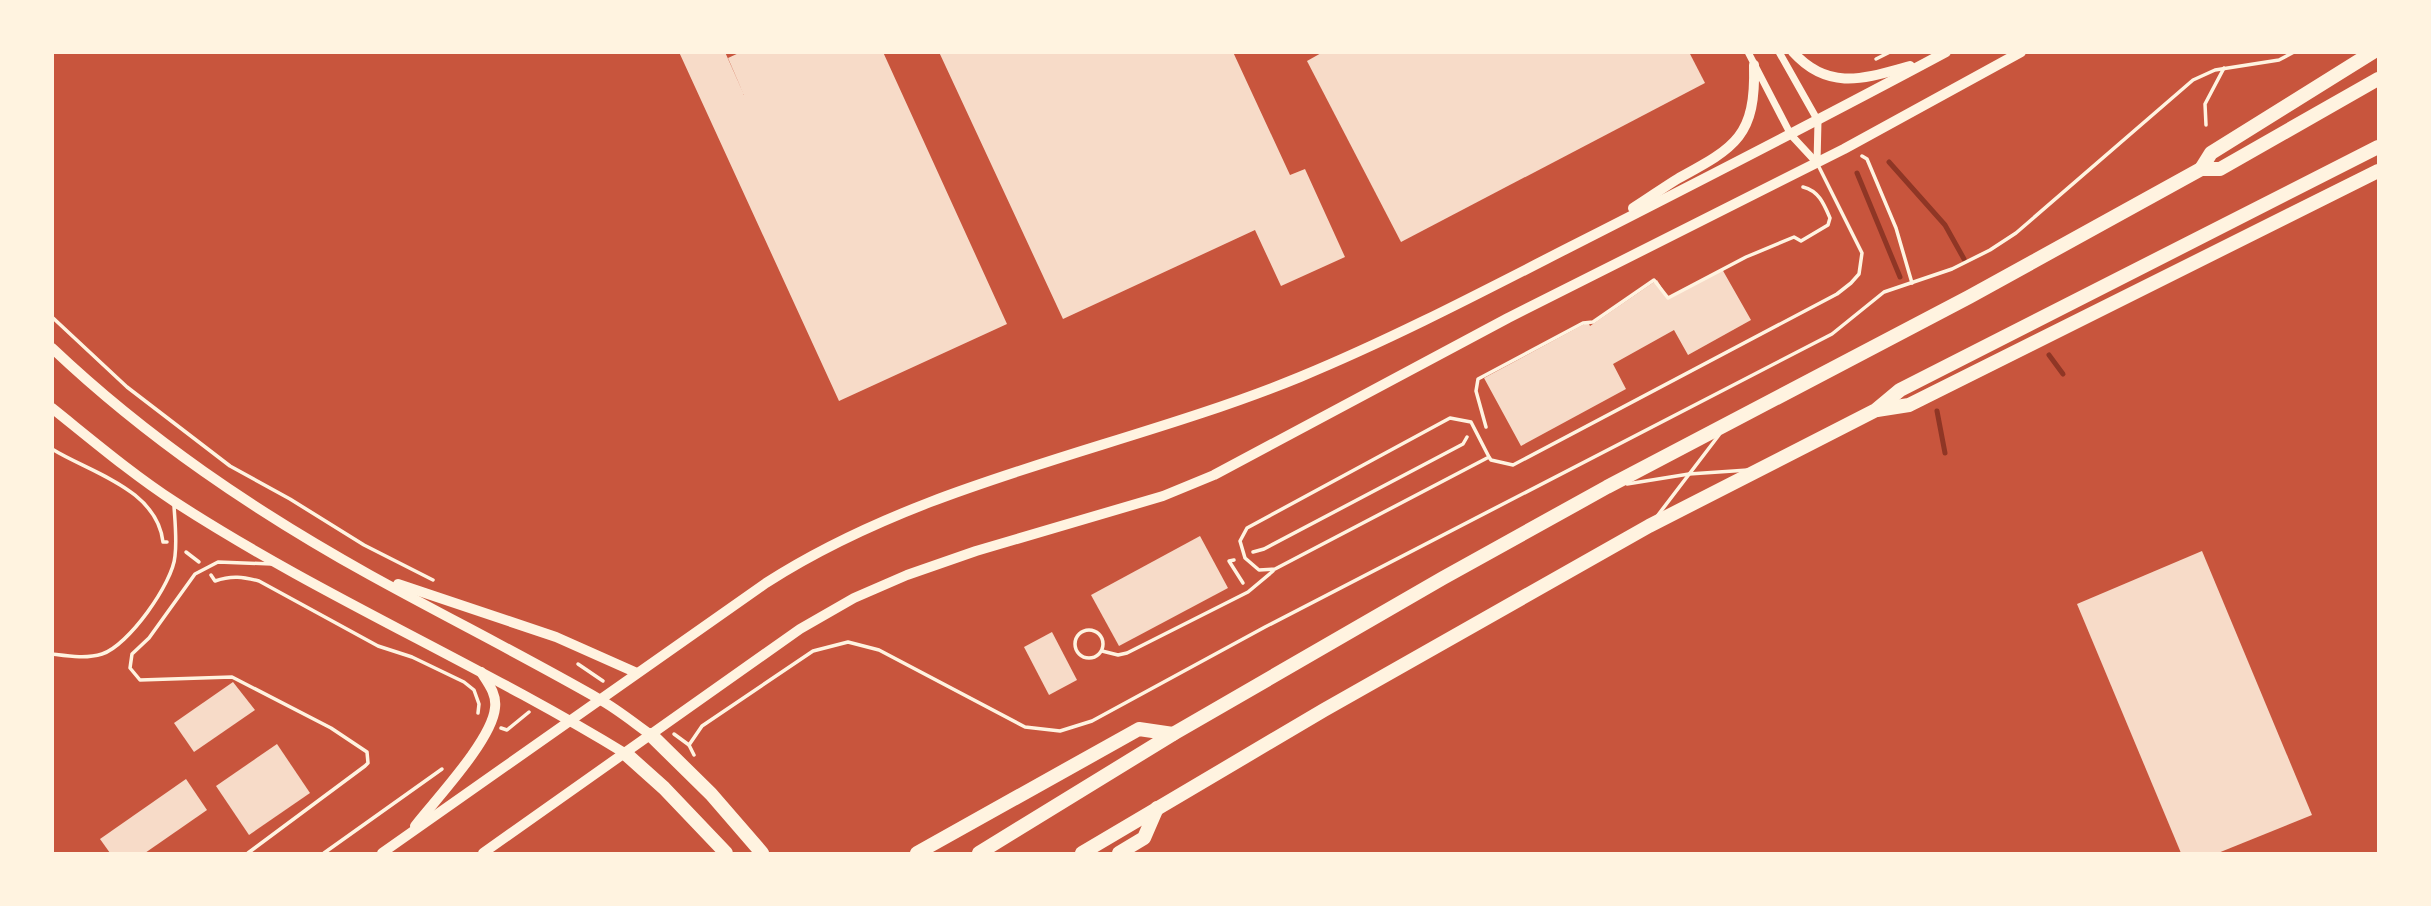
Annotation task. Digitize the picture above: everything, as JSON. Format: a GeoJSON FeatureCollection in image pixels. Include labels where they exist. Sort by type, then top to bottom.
{"type":"FeatureCollection","features":[{"type":"Feature","properties":{"kind":"highway"},"geometry":{"type":"LineString","coordinates":[[2201,169],[2211,153],[2373,52]]}},
{"type":"Feature","properties":{"kind":"highway"},"geometry":{"type":"LineString","coordinates":[[979,853],[1318,648],[1608,487],[1969,297],[2201,169],[2220,169],[2378,79]]}},
{"type":"Feature","properties":{"kind":"highway"},"geometry":{"type":"LineString","coordinates":[[1082,853],[1336,703],[1649,526],[1876,410],[1900,390],[2378,147]]}},
{"type":"Feature","properties":{"kind":"highway"},"geometry":{"type":"LineString","coordinates":[[1876,410],[1909,405],[2378,171]]}},
{"type":"Feature","properties":{"kind":"highway"},"geometry":{"type":"LineString","coordinates":[[917,853],[1139,729],[1173,734]]}},
{"type":"Feature","properties":{"kind":"highway"},"geometry":{"type":"LineString","coordinates":[[651,735],[711,794],[762,853]]}},
{"type":"Feature","properties":{"kind":"highway"},"geometry":{"type":"LineString","coordinates":[[626,754],[664,788],[726,853]]}},
{"type":"Feature","properties":{"kind":"highway"},"geometry":{"type":"LineString","coordinates":[[1119,853],[1144,838],[1157,808]]}},
{"type":"Feature","properties":{"kind":"main road"},"geometry":{"type":"LineString","coordinates":[[1793,52],[1822,76],[1836,78],[1862,79],[1930,61]]}},
{"type":"Feature","properties":{"kind":"main road"},"geometry":{"type":"LineString","coordinates":[[382,853],[766,583],[802,560],[843,539],[933,500],[1296,379],[1388,340],[1791,135],[1946,52]]}},
{"type":"Feature","properties":{"kind":"main road"},"geometry":{"type":"LineString","coordinates":[[483,853],[800,629],[854,598],[907,575],[976,551],[1163,496],[1214,475],[1508,318],[1817,163],[2021,52]]}},
{"type":"Feature","properties":{"kind":"main road"},"geometry":{"type":"LineString","coordinates":[[1590,237],[1676,180],[1720,156],[1735,143],[1753,102],[1755,65]]}},
{"type":"Feature","properties":{"kind":"main road"},"geometry":{"type":"LineString","coordinates":[[52,348],[98,391],[159,441],[247,502],[369,575],[601,700],[651,735]]}},
{"type":"Feature","properties":{"kind":"main road"},"geometry":{"type":"LineString","coordinates":[[52,408],[122,465],[174,502],[277,564],[572,721],[626,754]]}},
{"type":"Feature","properties":{"kind":"main road"},"geometry":{"type":"LineString","coordinates":[[369,575],[556,637],[637,673]]}},
{"type":"Feature","properties":{"kind":"main road"},"geometry":{"type":"LineString","coordinates":[[407,837],[479,744],[492,720],[496,706],[493,692],[481,673]]}},
{"type":"Feature","properties":{"kind":"street"},"geometry":{"type":"LineString","coordinates":[[1748,52],[1791,135],[1817,163]]}},
{"type":"Feature","properties":{"kind":"street"},"geometry":{"type":"LineString","coordinates":[[1779,52],[1818,121],[1817,163]]}},
{"type":"Feature","properties":{"kind":"lane"},"geometry":{"type":"LineString","coordinates":[[1275,569],[1259,570],[1245,558],[1240,541],[1247,528],[1450,418],[1471,422],[1491,460],[1513,465],[1837,294],[1859,274],[1862,253],[1817,163]]}},
{"type":"Feature","properties":{"kind":"lane"},"geometry":{"type":"LineString","coordinates":[[1649,526],[1729,423]]}},
{"type":"Feature","properties":{"kind":"lane"},"geometry":{"type":"LineString","coordinates":[[1102,651],[1118,655],[1127,653],[1248,592],[1275,569],[1489,457]]}},
{"type":"Feature","properties":{"kind":"lane"},"geometry":{"type":"LineString","coordinates":[[1608,487],[1689,474],[1759,469]]}},
{"type":"Feature","properties":{"kind":"lane"},"geometry":{"type":"LineString","coordinates":[[52,654],[76,657],[103,654],[127,637],[161,592],[175,558],[174,502]]}},
{"type":"Feature","properties":{"kind":"lane"},"geometry":{"type":"LineString","coordinates":[[248,853],[365,766],[368,757],[362,747],[232,677],[140,681],[130,668],[132,653],[149,638],[195,574],[218,562],[277,564]]}},
{"type":"Feature","properties":{"kind":"lane"},"geometry":{"type":"LineString","coordinates":[[1083,632],[1096,632],[1102,638],[1102,651],[1095,657],[1086,658],[1076,648],[1077,639],[1083,632]]}},
{"type":"Feature","properties":{"kind":"path"},"geometry":{"type":"LineString","coordinates":[[1868,64],[1890,52]]}},
{"type":"Feature","properties":{"kind":"path"},"geometry":{"type":"LineString","coordinates":[[2206,125],[2206,104],[2224,68]]}},
{"type":"Feature","properties":{"kind":"path"},"geometry":{"type":"LineString","coordinates":[[1863,156],[1872,169],[1896,228],[1912,283]]}},
{"type":"Feature","properties":{"kind":"path"},"geometry":{"type":"LineString","coordinates":[[1248,592],[1229,561],[1245,558],[1255,550],[1264,549],[1463,444],[1466,437],[1487,426],[1476,391],[1478,379],[1583,323],[1593,322],[1654,280],[1668,298],[1746,257],[1794,237],[1801,241],[1828,225],[1830,218],[1823,203],[1813,190],[1803,187]]}},
{"type":"Feature","properties":{"kind":"path"},"geometry":{"type":"LineString","coordinates":[[52,317],[127,387],[230,466],[364,545],[443,585]]}},
{"type":"Feature","properties":{"kind":"path"},"geometry":{"type":"LineString","coordinates":[[52,449],[114,482],[138,499],[159,523],[163,542],[175,543],[206,568],[215,581],[242,576],[259,582],[378,646],[412,657],[464,682],[474,690],[479,704],[477,717]]}},
{"type":"Feature","properties":{"kind":"path"},"geometry":{"type":"LineString","coordinates":[[699,762],[690,745],[702,726],[813,651],[848,642]]}},
{"type":"Feature","properties":{"kind":"path"},"geometry":{"type":"LineString","coordinates":[[585,669],[600,679]]}},
{"type":"Feature","properties":{"kind":"path"},"geometry":{"type":"LineString","coordinates":[[507,730],[527,713]]}},
{"type":"Feature","properties":{"kind":"path"},"geometry":{"type":"LineString","coordinates":[[324,853],[450,762]]}},
{"type":"Feature","properties":{"kind":"building"},"geometry":{"type":"Polygon","coordinates":[[[679,52],[725,52],[744,95],[728,58],[741,52],[883,52],[1007,324],[839,401],[679,52]]]}},
{"type":"Feature","properties":{"kind":"building"},"geometry":{"type":"Polygon","coordinates":[[[939,52],[1233,52],[1290,175],[1305,169],[1345,257],[1281,286],[1255,230],[1063,319],[939,52]]]}},
{"type":"Feature","properties":{"kind":"building"},"geometry":{"type":"Polygon","coordinates":[[[1323,52],[1689,52],[1705,83],[1401,242],[1307,61],[1323,52]]]}},
{"type":"Feature","properties":{"kind":"building"},"geometry":{"type":"Polygon","coordinates":[[[1722,269],[1751,320],[1688,355],[1674,330],[1613,364],[1626,389],[1521,446],[1484,378],[1588,322],[1590,326],[1657,280],[1668,298],[1722,269]]]}},
{"type":"Feature","properties":{"kind":"building"},"geometry":{"type":"Polygon","coordinates":[[[1200,536],[1228,588],[1119,646],[1091,595],[1200,536]]]}},
{"type":"Feature","properties":{"kind":"building"},"geometry":{"type":"Polygon","coordinates":[[[2202,551],[2312,815],[2218,853],[2181,853],[2077,604],[2202,551]]]}},
{"type":"Feature","properties":{"kind":"building"},"geometry":{"type":"Polygon","coordinates":[[[1052,632],[1077,680],[1049,695],[1024,647],[1052,632]]]}},
{"type":"Feature","properties":{"kind":"building"},"geometry":{"type":"Polygon","coordinates":[[[233,682],[255,710],[194,752],[174,723],[233,682]]]}},
{"type":"Feature","properties":{"kind":"building"},"geometry":{"type":"Polygon","coordinates":[[[277,744],[310,793],[249,835],[216,786],[277,744]]]}},
{"type":"Feature","properties":{"kind":"building"},"geometry":{"type":"Polygon","coordinates":[[[186,779],[207,810],[145,853],[110,853],[100,839],[186,779]]]}},
{"type":"Feature","properties":{"kind":"waterway"},"geometry":{"type":"LineString","coordinates":[[1889,162],[1945,225],[1964,259]]}},
{"type":"Feature","properties":{"kind":"waterway"},"geometry":{"type":"LineString","coordinates":[[1857,173],[1900,277]]}},
{"type":"Feature","properties":{"kind":"waterway"},"geometry":{"type":"LineString","coordinates":[[2049,355],[2063,374]]}},
{"type":"Feature","properties":{"kind":"waterway"},"geometry":{"type":"LineString","coordinates":[[1937,411],[1945,453]]}}]}
